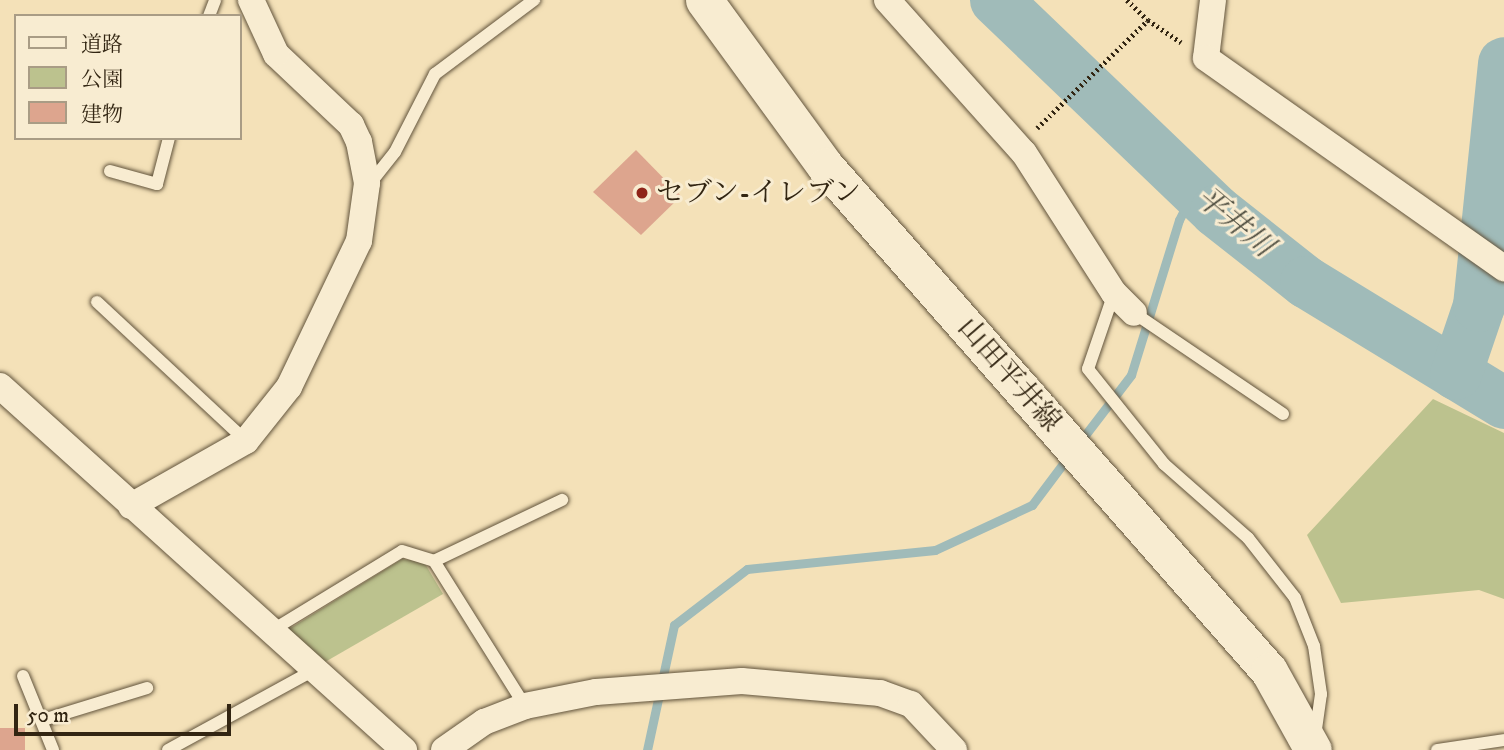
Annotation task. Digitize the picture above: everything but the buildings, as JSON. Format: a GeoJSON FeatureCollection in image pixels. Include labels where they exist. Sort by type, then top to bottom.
{"type":"FeatureCollection","features":[{"type":"Feature","properties":{"kind":"main road","name":"山田平井線"},"geometry":{"type":"LineString","coordinates":[[704,0],[825,166],[1269,671],[1313,750]]}},
{"type":"Feature","properties":{"kind":"street"},"geometry":{"type":"LineString","coordinates":[[131,506],[246,441],[289,387],[353,253],[366,189],[351,125],[276,54],[251,0]]}},
{"type":"Feature","properties":{"kind":"street"},"geometry":{"type":"LineString","coordinates":[[887,0],[1024,153],[1123,302]]}},
{"type":"Feature","properties":{"kind":"street"},"geometry":{"type":"LineString","coordinates":[[1213,0],[1206,58],[1504,268]]}},
{"type":"Feature","properties":{"kind":"street"},"geometry":{"type":"LineString","coordinates":[[2,390],[404,750]]}},
{"type":"Feature","properties":{"kind":"street"},"geometry":{"type":"LineString","coordinates":[[444,750],[485,722],[525,706],[633,689],[742,681],[880,693],[911,704],[954,750]]}},
{"type":"Feature","properties":{"kind":"lane"},"geometry":{"type":"LineString","coordinates":[[366,189],[395,152],[435,74],[534,0]]}},
{"type":"Feature","properties":{"kind":"lane"},"geometry":{"type":"LineString","coordinates":[[110,171],[157,184],[168,140]]}},
{"type":"Feature","properties":{"kind":"lane"},"geometry":{"type":"LineString","coordinates":[[97,302],[246,441]]}},
{"type":"Feature","properties":{"kind":"lane"},"geometry":{"type":"LineString","coordinates":[[1283,414],[1123,302],[1088,369],[1164,464],[1248,538],[1295,598],[1314,646],[1321,694],[1313,750]]}},
{"type":"Feature","properties":{"kind":"lane"},"geometry":{"type":"LineString","coordinates":[[434,561],[562,500]]}},
{"type":"Feature","properties":{"kind":"lane"},"geometry":{"type":"LineString","coordinates":[[271,631],[402,551],[434,561],[525,706]]}},
{"type":"Feature","properties":{"kind":"lane"},"geometry":{"type":"LineString","coordinates":[[168,750],[314,670]]}},
{"type":"Feature","properties":{"kind":"lane"},"geometry":{"type":"LineString","coordinates":[[23,676],[53,750]]}},
{"type":"Feature","properties":{"kind":"lane"},"geometry":{"type":"LineString","coordinates":[[43,720],[147,688]]}},
{"type":"Feature","properties":{"kind":"lane"},"geometry":{"type":"LineString","coordinates":[[1437,750],[1504,740]]}},
{"type":"Feature","properties":{"kind":"path"},"geometry":{"type":"LineString","coordinates":[[1127,0],[1148,20],[1206,58]]}},
{"type":"Feature","properties":{"kind":"path"},"geometry":{"type":"LineString","coordinates":[[1039,126],[1148,20]]}},
{"type":"Feature","properties":{"kind":"green space"},"geometry":{"type":"Polygon","coordinates":[[[1433,399],[1504,433],[1504,599],[1479,590],[1341,603],[1307,535],[1433,399]]]}},
{"type":"Feature","properties":{"kind":"green space"},"geometry":{"type":"Polygon","coordinates":[[[402,559],[424,562],[443,594],[325,662],[289,629],[402,559]]]}},
{"type":"Feature","properties":{"kind":"waterway","name":"平井川"},"geometry":{"type":"LineString","coordinates":[[996,0],[1216,211],[1306,282],[1504,403]]}},
{"type":"Feature","properties":{"kind":"waterway"},"geometry":{"type":"LineString","coordinates":[[1456,374],[1479,306],[1504,63]]}},
{"type":"Feature","properties":{"kind":"waterway"},"geometry":{"type":"LineString","coordinates":[[1079,443],[1131,375],[1179,220],[1194,191]]}},
{"type":"Feature","properties":{"kind":"waterway"},"geometry":{"type":"LineString","coordinates":[[647,750],[674,625],[747,569],[935,550],[1032,505],[1068,457]]}},
{"type":"Feature","properties":{"kind":"place","name":"セブン-イレブン"},"geometry":{"type":"Point","coordinates":[642,193]}}]}
